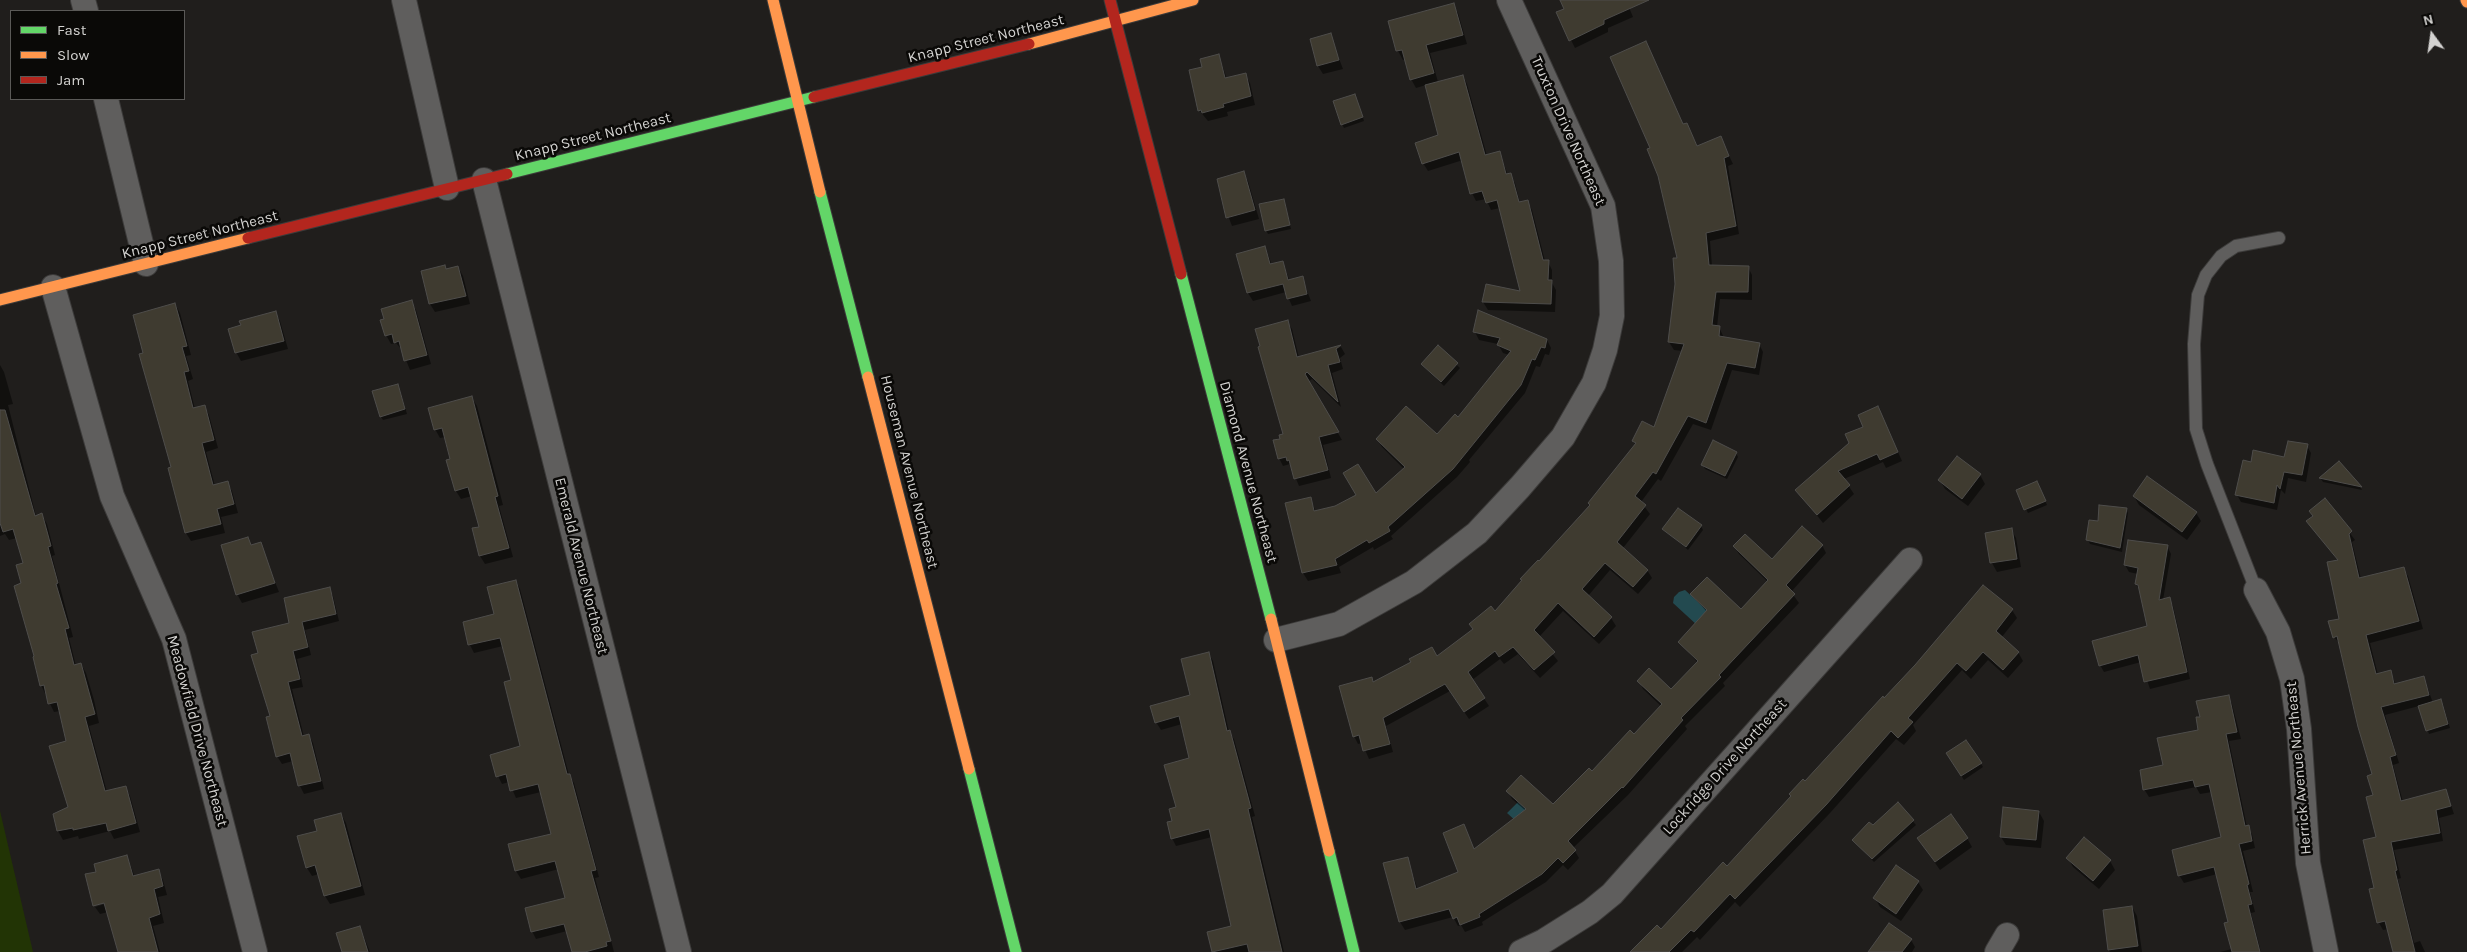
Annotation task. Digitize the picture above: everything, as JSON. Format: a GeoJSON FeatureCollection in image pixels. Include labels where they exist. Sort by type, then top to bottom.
{"type":"FeatureCollection","features":[{"type":"Feature","properties":{"kind":"street"},"geometry":{"type":"LineString","coordinates":[[404,0],[447,188]]}},
{"type":"Feature","properties":{"kind":"street","name":"Houseman Avenue Northeast"},"geometry":{"type":"LineString","coordinates":[[773,0],[797,102],[1016,952]]}},
{"type":"Feature","properties":{"kind":"street","name":"Diamond Avenue Northeast"},"geometry":{"type":"LineString","coordinates":[[1110,0],[1276,640],[1354,952]]}},
{"type":"Feature","properties":{"kind":"street","name":"Knapp Street Northeast"},"geometry":{"type":"LineString","coordinates":[[0,300],[1089,30],[1193,0]]}},
{"type":"Feature","properties":{"kind":"street","name":"Truxton Drive Northeast"},"geometry":{"type":"LineString","coordinates":[[1276,640],[1339,624],[1414,582],[1476,533],[1520,487],[1563,437],[1594,383],[1605,350],[1612,316],[1611,261],[1603,206],[1509,0]]}},
{"type":"Feature","properties":{"kind":"street"},"geometry":{"type":"LineString","coordinates":[[106,100],[146,264]]}},
{"type":"Feature","properties":{"kind":"street","name":"Emerald Avenue Northeast"},"geometry":{"type":"LineString","coordinates":[[484,180],[679,952]]}},
{"type":"Feature","properties":{"kind":"street","name":"Meadowfield Drive Northeast"},"geometry":{"type":"LineString","coordinates":[[53,287],[112,496],[174,639],[255,952]]}},
{"type":"Feature","properties":{"kind":"street","name":"Lockridge Drive Northeast"},"geometry":{"type":"LineString","coordinates":[[1521,952],[1544,942],[1590,912],[1612,894],[1910,560]]}},
{"type":"Feature","properties":{"kind":"street","name":"Herrick Avenue Northeast"},"geometry":{"type":"LineString","coordinates":[[2256,590],[2278,632],[2292,679],[2299,729],[2308,863],[2326,952]]}},
{"type":"Feature","properties":{"kind":"lane"},"geometry":{"type":"LineString","coordinates":[[2256,590],[2207,464],[2196,429],[2194,344],[2198,295],[2206,275],[2222,256],[2236,246],[2279,238]]}},
{"type":"Feature","properties":{"kind":"green space"},"geometry":{"type":"Polygon","coordinates":[[[0,811],[33,952],[0,952],[0,811]]]}},
{"type":"Feature","properties":{"kind":"water"},"geometry":{"type":"Polygon","coordinates":[[[1685,590],[1712,615],[1698,626],[1673,603],[1674,597],[1679,592],[1685,590]]]}},
{"type":"Feature","properties":{"kind":"water"},"geometry":{"type":"Polygon","coordinates":[[[1518,802],[1540,821],[1529,833],[1507,813],[1518,802]]]}},
{"type":"Feature","properties":{"kind":"building"},"geometry":{"type":"Polygon","coordinates":[[[1560,0],[1649,0],[1604,20],[1604,24],[1569,41],[1556,12],[1564,9],[1560,0]]]}},
{"type":"Feature","properties":{"kind":"building"},"geometry":{"type":"Polygon","coordinates":[[[1454,3],[1463,35],[1426,45],[1434,73],[1410,80],[1402,50],[1396,51],[1388,21],[1454,3]]]}},
{"type":"Feature","properties":{"kind":"building"},"geometry":{"type":"Polygon","coordinates":[[[1331,33],[1339,60],[1317,66],[1310,39],[1331,33]]]}},
{"type":"Feature","properties":{"kind":"building"},"geometry":{"type":"Polygon","coordinates":[[[1646,41],[1683,124],[1687,123],[1697,146],[1721,136],[1729,156],[1724,158],[1736,226],[1706,233],[1709,265],[1749,266],[1748,292],[1716,292],[1712,325],[1720,326],[1719,336],[1760,343],[1755,368],[1727,363],[1706,423],[1688,416],[1656,474],[1653,472],[1635,496],[1646,505],[1617,542],[1648,570],[1633,587],[1605,563],[1582,589],[1612,617],[1594,637],[1558,603],[1534,630],[1555,652],[1534,670],[1513,647],[1499,657],[1495,651],[1468,672],[1485,698],[1464,712],[1445,684],[1383,718],[1390,744],[1363,751],[1359,735],[1353,737],[1339,686],[1372,677],[1373,682],[1411,662],[1409,659],[1432,647],[1437,656],[1473,629],[1469,624],[1491,606],[1495,611],[1522,580],[1520,579],[1590,505],[1588,503],[1636,443],[1632,441],[1642,421],[1654,427],[1684,344],[1668,342],[1675,284],[1673,258],[1677,258],[1658,176],[1647,149],[1650,148],[1610,57],[1646,41]]]}},
{"type":"Feature","properties":{"kind":"building"},"geometry":{"type":"Polygon","coordinates":[[[1219,54],[1225,78],[1246,73],[1251,96],[1223,104],[1224,107],[1202,113],[1201,110],[1198,111],[1189,70],[1202,67],[1200,59],[1219,54]]]}},
{"type":"Feature","properties":{"kind":"building"},"geometry":{"type":"Polygon","coordinates":[[[1463,75],[1485,155],[1500,151],[1506,174],[1511,173],[1519,202],[1528,200],[1543,260],[1549,260],[1548,280],[1552,280],[1551,304],[1482,302],[1486,284],[1520,291],[1497,200],[1486,203],[1482,191],[1470,194],[1459,152],[1422,164],[1415,143],[1438,135],[1425,85],[1463,75]]]}},
{"type":"Feature","properties":{"kind":"building"},"geometry":{"type":"Polygon","coordinates":[[[1355,94],[1363,117],[1341,125],[1333,101],[1355,94]]]}},
{"type":"Feature","properties":{"kind":"building"},"geometry":{"type":"Polygon","coordinates":[[[1244,171],[1255,210],[1226,218],[1217,179],[1244,171]]]}},
{"type":"Feature","properties":{"kind":"building"},"geometry":{"type":"Polygon","coordinates":[[[1284,199],[1290,225],[1265,231],[1259,204],[1284,199]]]}},
{"type":"Feature","properties":{"kind":"building"},"geometry":{"type":"Polygon","coordinates":[[[1265,246],[1270,264],[1283,261],[1288,280],[1303,276],[1307,294],[1287,299],[1283,284],[1247,293],[1236,254],[1265,246]]]}},
{"type":"Feature","properties":{"kind":"building"},"geometry":{"type":"Polygon","coordinates":[[[445,265],[446,269],[458,266],[466,296],[429,304],[421,271],[445,265]]]}},
{"type":"Feature","properties":{"kind":"building"},"geometry":{"type":"Polygon","coordinates":[[[412,300],[427,355],[404,361],[399,341],[394,343],[392,334],[385,336],[380,320],[384,319],[381,309],[412,300]]]}},
{"type":"Feature","properties":{"kind":"building"},"geometry":{"type":"Polygon","coordinates":[[[175,303],[187,346],[182,347],[189,371],[184,372],[193,408],[205,405],[214,440],[202,443],[213,485],[228,481],[234,504],[217,509],[221,524],[185,533],[168,468],[171,467],[139,354],[143,353],[133,315],[175,303]]]}},
{"type":"Feature","properties":{"kind":"building"},"geometry":{"type":"Polygon","coordinates":[[[1478,310],[1547,339],[1545,348],[1541,347],[1535,360],[1532,359],[1521,385],[1453,469],[1388,527],[1390,531],[1369,543],[1367,540],[1335,559],[1337,565],[1302,573],[1285,503],[1311,497],[1314,511],[1335,506],[1356,495],[1343,473],[1358,464],[1376,493],[1405,467],[1376,439],[1406,406],[1437,434],[1455,414],[1458,417],[1511,351],[1497,345],[1500,338],[1473,332],[1478,310]]]}},
{"type":"Feature","properties":{"kind":"building"},"geometry":{"type":"Polygon","coordinates":[[[276,311],[284,341],[235,353],[228,329],[241,325],[239,321],[276,311]]]}},
{"type":"Feature","properties":{"kind":"building"},"geometry":{"type":"Polygon","coordinates":[[[1288,320],[1297,357],[1341,345],[1336,349],[1340,362],[1328,365],[1338,402],[1307,372],[1305,374],[1339,432],[1319,437],[1328,470],[1294,479],[1289,460],[1287,461],[1286,457],[1278,459],[1273,440],[1280,439],[1279,435],[1283,434],[1258,347],[1260,346],[1255,329],[1288,320]]]}},
{"type":"Feature","properties":{"kind":"building"},"geometry":{"type":"Polygon","coordinates":[[[1438,345],[1458,363],[1441,382],[1421,364],[1438,345]]]}},
{"type":"Feature","properties":{"kind":"building"},"geometry":{"type":"Polygon","coordinates":[[[398,384],[405,409],[380,417],[372,391],[398,384]]]}},
{"type":"Feature","properties":{"kind":"building"},"geometry":{"type":"Polygon","coordinates":[[[472,396],[498,496],[495,497],[509,548],[479,556],[472,528],[479,527],[468,487],[455,491],[446,460],[450,459],[442,428],[434,430],[428,408],[472,396]]]}},
{"type":"Feature","properties":{"kind":"building"},"geometry":{"type":"Polygon","coordinates":[[[1878,406],[1898,452],[1880,460],[1877,454],[1838,471],[1850,485],[1817,515],[1795,490],[1849,443],[1845,434],[1863,427],[1858,415],[1878,406]]]}},
{"type":"Feature","properties":{"kind":"building"},"geometry":{"type":"Polygon","coordinates":[[[0,410],[5,410],[35,516],[42,513],[51,546],[48,547],[58,583],[56,584],[69,628],[65,629],[74,665],[81,663],[95,714],[85,717],[105,791],[126,786],[136,823],[108,831],[106,823],[73,830],[73,828],[57,831],[53,814],[68,807],[49,746],[66,741],[57,702],[48,704],[44,685],[40,686],[34,656],[14,586],[21,583],[16,565],[23,563],[13,529],[3,532],[0,523],[0,410]]]}},
{"type":"Feature","properties":{"kind":"building"},"geometry":{"type":"Polygon","coordinates":[[[1713,440],[1737,452],[1725,476],[1701,465],[1713,440]]]}},
{"type":"Feature","properties":{"kind":"building"},"geometry":{"type":"Polygon","coordinates":[[[2288,441],[2308,444],[2302,475],[2284,472],[2280,489],[2277,485],[2274,503],[2235,495],[2243,460],[2251,462],[2253,450],[2284,457],[2288,441]]]}},
{"type":"Feature","properties":{"kind":"building"},"geometry":{"type":"Polygon","coordinates":[[[1957,456],[1981,474],[1962,499],[1938,480],[1957,456]]]}},
{"type":"Feature","properties":{"kind":"building"},"geometry":{"type":"Polygon","coordinates":[[[2339,461],[2362,487],[2319,478],[2339,461]]]}},
{"type":"Feature","properties":{"kind":"building"},"geometry":{"type":"Polygon","coordinates":[[[2147,476],[2197,512],[2182,532],[2133,496],[2147,476]]]}},
{"type":"Feature","properties":{"kind":"building"},"geometry":{"type":"Polygon","coordinates":[[[2037,481],[2046,501],[2024,510],[2016,490],[2037,481]]]}},
{"type":"Feature","properties":{"kind":"building"},"geometry":{"type":"Polygon","coordinates":[[[2325,498],[2352,531],[2349,534],[2359,578],[2404,567],[2419,621],[2366,635],[2376,674],[2391,670],[2394,684],[2424,676],[2429,695],[2381,707],[2396,755],[2390,757],[2401,801],[2446,789],[2451,806],[2436,810],[2440,833],[2391,842],[2397,870],[2395,871],[2415,952],[2393,952],[2385,921],[2377,923],[2369,889],[2374,888],[2363,840],[2376,837],[2366,797],[2373,795],[2367,776],[2372,774],[2358,727],[2337,636],[2333,638],[2328,621],[2339,619],[2327,562],[2338,560],[2306,521],[2313,516],[2309,511],[2325,498]]]}},
{"type":"Feature","properties":{"kind":"building"},"geometry":{"type":"Polygon","coordinates":[[[2099,505],[2127,508],[2120,548],[2086,540],[2089,520],[2098,521],[2099,505]]]}},
{"type":"Feature","properties":{"kind":"building"},"geometry":{"type":"Polygon","coordinates":[[[1678,508],[1702,525],[1686,547],[1662,529],[1678,508]]]}},
{"type":"Feature","properties":{"kind":"building"},"geometry":{"type":"Polygon","coordinates":[[[1802,526],[1823,545],[1786,585],[1795,594],[1719,675],[1721,677],[1681,718],[1683,720],[1623,788],[1568,841],[1576,850],[1563,863],[1558,858],[1542,874],[1479,914],[1480,917],[1460,925],[1457,917],[1453,919],[1449,909],[1399,922],[1383,863],[1408,857],[1416,889],[1458,872],[1443,833],[1464,824],[1474,849],[1526,809],[1506,791],[1521,775],[1553,804],[1589,768],[1592,771],[1630,730],[1634,734],[1662,704],[1637,681],[1649,668],[1671,689],[1698,661],[1678,642],[1707,610],[1690,594],[1707,577],[1741,609],[1768,580],[1733,546],[1745,534],[1772,559],[1802,526]]]}},
{"type":"Feature","properties":{"kind":"building"},"geometry":{"type":"Polygon","coordinates":[[[2012,528],[2017,559],[1990,563],[1985,533],[2012,528]]]}},
{"type":"Feature","properties":{"kind":"building"},"geometry":{"type":"Polygon","coordinates":[[[248,537],[251,545],[261,542],[275,583],[236,595],[221,545],[248,537]]]}},
{"type":"Feature","properties":{"kind":"building"},"geometry":{"type":"Polygon","coordinates":[[[2128,540],[2168,545],[2159,600],[2170,597],[2187,672],[2144,682],[2138,655],[2099,666],[2092,641],[2147,626],[2138,585],[2135,584],[2138,568],[2124,565],[2128,540]]]}},
{"type":"Feature","properties":{"kind":"building"},"geometry":{"type":"Polygon","coordinates":[[[516,580],[567,774],[570,774],[596,870],[591,871],[611,941],[606,942],[607,946],[585,952],[572,952],[564,924],[531,932],[525,908],[565,898],[555,861],[515,871],[508,844],[551,834],[538,784],[510,791],[506,774],[496,777],[490,755],[520,746],[504,682],[511,680],[500,638],[468,645],[463,622],[494,614],[487,587],[516,580]]]}},
{"type":"Feature","properties":{"kind":"building"},"geometry":{"type":"Polygon","coordinates":[[[1983,585],[2013,609],[1996,631],[2019,652],[2003,670],[1983,652],[1966,671],[1957,663],[1908,718],[1913,722],[1898,738],[1891,731],[1826,805],[1735,899],[1730,894],[1694,932],[1691,930],[1669,952],[1630,952],[1657,925],[1661,929],[1723,862],[1727,866],[1791,796],[1789,794],[1803,779],[1805,781],[1883,696],[1884,698],[1915,665],[1983,585]]]}},
{"type":"Feature","properties":{"kind":"building"},"geometry":{"type":"Polygon","coordinates":[[[330,587],[336,614],[302,622],[308,647],[293,651],[300,679],[288,682],[302,736],[309,734],[321,781],[298,786],[290,753],[276,757],[266,717],[270,716],[251,655],[258,653],[252,632],[289,623],[284,598],[330,587]]]}},
{"type":"Feature","properties":{"kind":"building"},"geometry":{"type":"Polygon","coordinates":[[[1209,652],[1227,731],[1230,730],[1251,808],[1248,809],[1282,952],[1249,952],[1247,944],[1212,952],[1207,932],[1231,926],[1209,829],[1171,839],[1167,822],[1172,821],[1169,809],[1176,807],[1164,765],[1189,758],[1179,716],[1155,723],[1150,706],[1190,695],[1181,659],[1209,652]]]}},
{"type":"Feature","properties":{"kind":"building"},"geometry":{"type":"Polygon","coordinates":[[[2229,695],[2237,732],[2226,734],[2245,826],[2249,825],[2252,841],[2239,844],[2252,904],[2248,905],[2260,952],[2232,952],[2224,923],[2228,922],[2214,867],[2178,876],[2172,850],[2221,837],[2209,784],[2195,787],[2193,780],[2143,790],[2140,770],[2163,765],[2157,738],[2198,730],[2196,717],[2200,717],[2196,701],[2229,695]]]}},
{"type":"Feature","properties":{"kind":"building"},"geometry":{"type":"Polygon","coordinates":[[[2441,699],[2448,724],[2426,731],[2418,706],[2441,699]]]}},
{"type":"Feature","properties":{"kind":"building"},"geometry":{"type":"Polygon","coordinates":[[[1966,740],[1982,763],[1961,776],[1946,753],[1966,740]]]}},
{"type":"Feature","properties":{"kind":"building"},"geometry":{"type":"Polygon","coordinates":[[[1898,802],[1914,820],[1872,859],[1852,840],[1869,822],[1873,825],[1898,802]]]}},
{"type":"Feature","properties":{"kind":"building"},"geometry":{"type":"Polygon","coordinates":[[[2003,807],[2039,811],[2036,840],[2000,837],[2003,807]]]}},
{"type":"Feature","properties":{"kind":"building"},"geometry":{"type":"Polygon","coordinates":[[[341,813],[361,886],[324,896],[315,865],[306,868],[297,836],[317,831],[314,820],[341,813]]]}},
{"type":"Feature","properties":{"kind":"building"},"geometry":{"type":"Polygon","coordinates":[[[1951,814],[1968,838],[1935,862],[1917,838],[1951,814]]]}},
{"type":"Feature","properties":{"kind":"building"},"geometry":{"type":"Polygon","coordinates":[[[2084,837],[2111,860],[2093,881],[2066,858],[2084,837]]]}},
{"type":"Feature","properties":{"kind":"building"},"geometry":{"type":"Polygon","coordinates":[[[127,855],[133,876],[159,869],[163,886],[154,889],[160,914],[149,918],[158,952],[118,952],[104,903],[93,906],[85,874],[96,872],[94,864],[127,855]]]}},
{"type":"Feature","properties":{"kind":"building"},"geometry":{"type":"Polygon","coordinates":[[[1896,865],[1919,881],[1896,914],[1873,898],[1896,865]]]}},
{"type":"Feature","properties":{"kind":"building"},"geometry":{"type":"Polygon","coordinates":[[[2132,906],[2138,946],[2108,950],[2103,910],[2132,906]]]}},
{"type":"Feature","properties":{"kind":"building"},"geometry":{"type":"Polygon","coordinates":[[[1889,923],[1912,939],[1902,952],[1868,952],[1889,923]]]}},
{"type":"Feature","properties":{"kind":"building"},"geometry":{"type":"Polygon","coordinates":[[[360,926],[368,952],[342,952],[336,933],[360,926]]]}},
{"type":"Feature","properties":{"kind":"traffic: fast"},"geometry":{"type":"LineString","coordinates":[[507,174],[814,97]]}},
{"type":"Feature","properties":{"kind":"traffic: fast"},"geometry":{"type":"LineString","coordinates":[[820,192],[868,377]]}},
{"type":"Feature","properties":{"kind":"traffic: fast"},"geometry":{"type":"LineString","coordinates":[[1181,274],[1271,619]]}},
{"type":"Feature","properties":{"kind":"traffic: fast"},"geometry":{"type":"LineString","coordinates":[[969,769],[1016,952]]}},
{"type":"Feature","properties":{"kind":"traffic: fast"},"geometry":{"type":"LineString","coordinates":[[1329,851],[1354,952]]}},
{"type":"Feature","properties":{"kind":"traffic: slow"},"geometry":{"type":"LineString","coordinates":[[773,0],[820,192]]}},
{"type":"Feature","properties":{"kind":"traffic: slow"},"geometry":{"type":"LineString","coordinates":[[1029,44],[1193,0]]}},
{"type":"Feature","properties":{"kind":"traffic: slow"},"geometry":{"type":"LineString","coordinates":[[0,300],[248,238]]}},
{"type":"Feature","properties":{"kind":"traffic: slow"},"geometry":{"type":"LineString","coordinates":[[868,377],[969,769]]}},
{"type":"Feature","properties":{"kind":"traffic: slow"},"geometry":{"type":"LineString","coordinates":[[1271,619],[1329,851]]}},
{"type":"Feature","properties":{"kind":"traffic: jam"},"geometry":{"type":"LineString","coordinates":[[1110,0],[1181,274]]}},
{"type":"Feature","properties":{"kind":"traffic: jam"},"geometry":{"type":"LineString","coordinates":[[814,97],[1029,44]]}},
{"type":"Feature","properties":{"kind":"traffic: jam"},"geometry":{"type":"LineString","coordinates":[[248,238],[507,174]]}}]}
